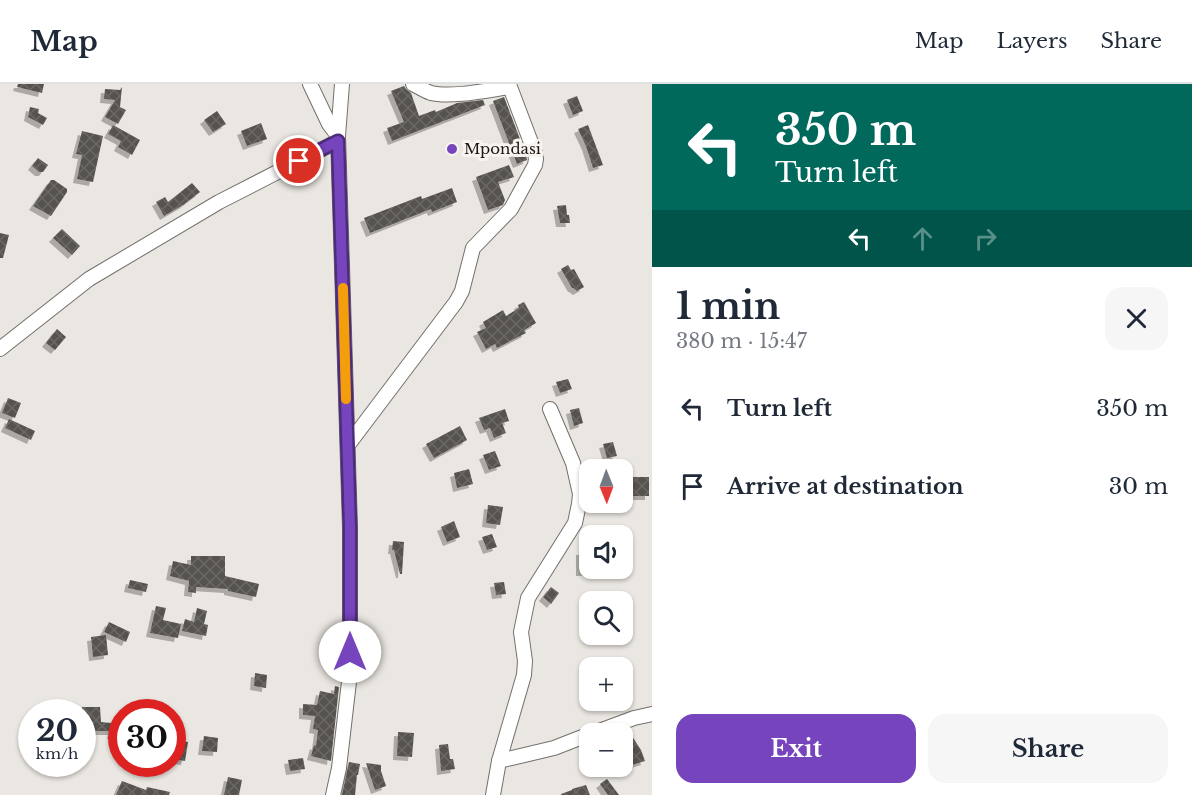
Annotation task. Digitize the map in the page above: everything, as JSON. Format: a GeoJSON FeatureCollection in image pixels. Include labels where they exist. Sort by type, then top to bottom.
{"type":"FeatureCollection","features":[{"type":"Feature","properties":{"kind":"street"},"geometry":{"type":"LineString","coordinates":[[310,84],[338,139]]}},
{"type":"Feature","properties":{"kind":"street"},"geometry":{"type":"LineString","coordinates":[[333,795],[339,768],[350,673],[350,528],[338,139],[342,84]]}},
{"type":"Feature","properties":{"kind":"street"},"geometry":{"type":"LineString","coordinates":[[348,446],[456,302],[462,291],[473,248],[511,209],[535,165],[535,153],[510,87],[462,94],[413,84]]}},
{"type":"Feature","properties":{"kind":"street"},"geometry":{"type":"LineString","coordinates":[[0,348],[88,279],[219,202],[338,139]]}},
{"type":"Feature","properties":{"kind":"street"},"geometry":{"type":"LineString","coordinates":[[493,795],[498,760],[524,675],[525,660],[521,632],[528,598],[575,523],[579,504],[580,494],[573,463],[550,409]]}},
{"type":"Feature","properties":{"kind":"street"},"geometry":{"type":"LineString","coordinates":[[620,723],[652,714]]}},
{"type":"Feature","properties":{"kind":"street"},"geometry":{"type":"LineString","coordinates":[[498,760],[554,748],[579,738]]}},
{"type":"Feature","properties":{"kind":"building"},"geometry":{"type":"Polygon","coordinates":[[[18,84],[44,84],[42,93],[17,87],[18,84]]]}},
{"type":"Feature","properties":{"kind":"building"},"geometry":{"type":"Polygon","coordinates":[[[404,86],[411,93],[419,116],[457,103],[483,100],[485,105],[392,141],[387,128],[404,122],[391,91],[404,86]]]}},
{"type":"Feature","properties":{"kind":"building"},"geometry":{"type":"Polygon","coordinates":[[[122,87],[120,107],[126,110],[118,124],[105,117],[115,100],[104,99],[105,89],[120,90],[122,87]]]}},
{"type":"Feature","properties":{"kind":"building"},"geometry":{"type":"Polygon","coordinates":[[[577,96],[583,111],[573,115],[567,100],[577,96]]]}},
{"type":"Feature","properties":{"kind":"building"},"geometry":{"type":"Polygon","coordinates":[[[504,97],[527,160],[517,164],[493,101],[504,97]]]}},
{"type":"Feature","properties":{"kind":"building"},"geometry":{"type":"Polygon","coordinates":[[[30,107],[39,109],[38,113],[47,118],[43,125],[28,117],[30,107]]]}},
{"type":"Feature","properties":{"kind":"building"},"geometry":{"type":"Polygon","coordinates":[[[217,111],[226,124],[213,132],[204,120],[217,111]]]}},
{"type":"Feature","properties":{"kind":"building"},"geometry":{"type":"Polygon","coordinates":[[[261,123],[267,139],[247,146],[241,131],[261,123]]]}},
{"type":"Feature","properties":{"kind":"building"},"geometry":{"type":"Polygon","coordinates":[[[113,125],[140,140],[132,155],[118,147],[121,141],[108,134],[113,125]]]}},
{"type":"Feature","properties":{"kind":"building"},"geometry":{"type":"Polygon","coordinates":[[[588,125],[603,165],[593,168],[578,129],[588,125]]]}},
{"type":"Feature","properties":{"kind":"building"},"geometry":{"type":"Polygon","coordinates":[[[82,131],[103,136],[93,182],[77,179],[82,155],[76,154],[82,131]]]}},
{"type":"Feature","properties":{"kind":"building"},"geometry":{"type":"Polygon","coordinates":[[[38,158],[48,165],[43,172],[39,172],[32,166],[38,158]]]}},
{"type":"Feature","properties":{"kind":"building"},"geometry":{"type":"Polygon","coordinates":[[[509,165],[514,177],[498,182],[505,200],[503,205],[488,210],[476,177],[509,165]]]}},
{"type":"Feature","properties":{"kind":"building"},"geometry":{"type":"Polygon","coordinates":[[[51,180],[67,189],[67,192],[51,216],[33,206],[51,180]]]}},
{"type":"Feature","properties":{"kind":"building"},"geometry":{"type":"Polygon","coordinates":[[[192,183],[200,192],[164,216],[156,202],[165,197],[168,202],[192,183]]]}},
{"type":"Feature","properties":{"kind":"building"},"geometry":{"type":"Polygon","coordinates":[[[452,188],[457,202],[432,212],[431,209],[370,233],[364,218],[421,196],[422,199],[452,188]]]}},
{"type":"Feature","properties":{"kind":"building"},"geometry":{"type":"Polygon","coordinates":[[[566,205],[570,223],[560,223],[557,206],[566,205]]]}},
{"type":"Feature","properties":{"kind":"building"},"geometry":{"type":"Polygon","coordinates":[[[62,229],[80,246],[72,255],[53,238],[62,229]]]}},
{"type":"Feature","properties":{"kind":"building"},"geometry":{"type":"Polygon","coordinates":[[[0,233],[9,235],[3,258],[0,258],[0,233]]]}},
{"type":"Feature","properties":{"kind":"building"},"geometry":{"type":"Polygon","coordinates":[[[568,265],[571,270],[574,269],[584,287],[577,291],[572,288],[561,269],[568,265]]]}},
{"type":"Feature","properties":{"kind":"building"},"geometry":{"type":"Polygon","coordinates":[[[524,302],[536,323],[524,330],[526,333],[497,348],[495,344],[486,349],[477,332],[486,328],[483,322],[503,310],[506,316],[524,302]]]}},
{"type":"Feature","properties":{"kind":"building"},"geometry":{"type":"Polygon","coordinates":[[[57,329],[66,337],[55,350],[46,343],[57,329]]]}},
{"type":"Feature","properties":{"kind":"building"},"geometry":{"type":"Polygon","coordinates":[[[568,379],[572,389],[560,393],[556,382],[568,379]]]}},
{"type":"Feature","properties":{"kind":"building"},"geometry":{"type":"Polygon","coordinates":[[[8,398],[21,403],[15,418],[2,413],[8,398]]]}},
{"type":"Feature","properties":{"kind":"building"},"geometry":{"type":"Polygon","coordinates":[[[579,408],[583,423],[574,426],[570,410],[579,408]]]}},
{"type":"Feature","properties":{"kind":"building"},"geometry":{"type":"Polygon","coordinates":[[[505,409],[509,421],[502,423],[506,433],[494,438],[490,428],[484,430],[479,418],[505,409]]]}},
{"type":"Feature","properties":{"kind":"building"},"geometry":{"type":"Polygon","coordinates":[[[9,419],[35,431],[31,440],[5,428],[9,419]]]}},
{"type":"Feature","properties":{"kind":"building"},"geometry":{"type":"Polygon","coordinates":[[[460,426],[467,440],[434,458],[426,444],[460,426]]]}},
{"type":"Feature","properties":{"kind":"building"},"geometry":{"type":"Polygon","coordinates":[[[613,442],[617,456],[607,458],[603,444],[613,442]]]}},
{"type":"Feature","properties":{"kind":"building"},"geometry":{"type":"Polygon","coordinates":[[[495,451],[501,466],[489,470],[483,455],[495,451]]]}},
{"type":"Feature","properties":{"kind":"building"},"geometry":{"type":"Polygon","coordinates":[[[469,469],[473,484],[457,488],[454,473],[469,469]]]}},
{"type":"Feature","properties":{"kind":"building"},"geometry":{"type":"Polygon","coordinates":[[[633,477],[649,477],[649,496],[633,496],[633,477]]]}},
{"type":"Feature","properties":{"kind":"building"},"geometry":{"type":"Polygon","coordinates":[[[488,505],[503,507],[500,525],[486,523],[488,505]]]}},
{"type":"Feature","properties":{"kind":"building"},"geometry":{"type":"Polygon","coordinates":[[[454,521],[460,537],[447,542],[441,527],[454,521]]]}},
{"type":"Feature","properties":{"kind":"building"},"geometry":{"type":"Polygon","coordinates":[[[492,534],[497,547],[487,550],[482,537],[492,534]]]}},
{"type":"Feature","properties":{"kind":"building"},"geometry":{"type":"Polygon","coordinates":[[[393,541],[404,542],[402,574],[400,574],[394,550],[392,550],[393,541]]]}},
{"type":"Feature","properties":{"kind":"building"},"geometry":{"type":"Polygon","coordinates":[[[191,556],[225,556],[225,576],[259,584],[256,597],[228,591],[228,589],[196,587],[196,593],[188,592],[189,581],[170,576],[173,561],[191,565],[191,556]]]}},
{"type":"Feature","properties":{"kind":"building"},"geometry":{"type":"Polygon","coordinates":[[[130,580],[148,584],[146,592],[128,588],[130,580]]]}},
{"type":"Feature","properties":{"kind":"building"},"geometry":{"type":"Polygon","coordinates":[[[504,582],[506,594],[496,595],[494,583],[504,582]]]}},
{"type":"Feature","properties":{"kind":"building"},"geometry":{"type":"Polygon","coordinates":[[[551,587],[559,593],[551,604],[543,597],[551,587]]]}},
{"type":"Feature","properties":{"kind":"building"},"geometry":{"type":"Polygon","coordinates":[[[156,606],[166,608],[163,620],[181,624],[178,638],[150,633],[156,606]]]}},
{"type":"Feature","properties":{"kind":"building"},"geometry":{"type":"Polygon","coordinates":[[[197,608],[207,611],[204,624],[208,625],[206,636],[182,631],[185,619],[194,622],[197,608]]]}},
{"type":"Feature","properties":{"kind":"building"},"geometry":{"type":"Polygon","coordinates":[[[109,622],[130,632],[126,642],[104,632],[109,622]]]}},
{"type":"Feature","properties":{"kind":"building"},"geometry":{"type":"Polygon","coordinates":[[[106,635],[108,655],[93,657],[91,637],[106,635]]]}},
{"type":"Feature","properties":{"kind":"building"},"geometry":{"type":"Polygon","coordinates":[[[255,673],[267,675],[266,688],[254,686],[255,673]]]}},
{"type":"Feature","properties":{"kind":"building"},"geometry":{"type":"Polygon","coordinates":[[[335,686],[339,687],[331,761],[311,756],[314,745],[316,746],[318,730],[313,729],[315,716],[303,715],[303,704],[317,705],[320,691],[334,694],[335,686]]]}},
{"type":"Feature","properties":{"kind":"building"},"geometry":{"type":"Polygon","coordinates":[[[96,707],[100,707],[101,722],[108,723],[108,731],[96,731],[96,707]]]}},
{"type":"Feature","properties":{"kind":"building"},"geometry":{"type":"Polygon","coordinates":[[[398,732],[414,733],[412,757],[397,756],[398,732]]]}},
{"type":"Feature","properties":{"kind":"building"},"geometry":{"type":"Polygon","coordinates":[[[204,736],[218,738],[217,752],[202,751],[204,736]]]}},
{"type":"Feature","properties":{"kind":"building"},"geometry":{"type":"Polygon","coordinates":[[[633,738],[641,750],[645,761],[633,765],[633,738]]]}},
{"type":"Feature","properties":{"kind":"building"},"geometry":{"type":"Polygon","coordinates":[[[448,744],[450,759],[453,759],[455,769],[441,771],[439,745],[448,744]]]}},
{"type":"Feature","properties":{"kind":"building"},"geometry":{"type":"Polygon","coordinates":[[[303,758],[305,769],[290,771],[288,760],[303,758]]]}},
{"type":"Feature","properties":{"kind":"building"},"geometry":{"type":"Polygon","coordinates":[[[349,762],[360,764],[355,795],[342,795],[349,762]]]}},
{"type":"Feature","properties":{"kind":"building"},"geometry":{"type":"Polygon","coordinates":[[[366,763],[381,765],[386,786],[375,790],[366,763]]]}},
{"type":"Feature","properties":{"kind":"building"},"geometry":{"type":"Polygon","coordinates":[[[228,777],[242,780],[239,795],[224,795],[228,777]]]}},
{"type":"Feature","properties":{"kind":"building"},"geometry":{"type":"Polygon","coordinates":[[[607,779],[619,795],[608,795],[600,784],[607,779]]]}},
{"type":"Feature","properties":{"kind":"building"},"geometry":{"type":"Polygon","coordinates":[[[122,781],[146,790],[147,787],[170,792],[169,795],[116,795],[122,781]]]}},
{"type":"Feature","properties":{"kind":"building"},"geometry":{"type":"Polygon","coordinates":[[[586,785],[590,795],[561,795],[572,789],[586,785]]]}},
{"type":"Feature","properties":{"kind":"slow traffic"},"geometry":{"type":"LineString","coordinates":[[343,288],[346,399]]}},
{"type":"Feature","properties":{"kind":"place","name":"Mpondasi"},"geometry":{"type":"Point","coordinates":[452,149]}},
{"type":"Feature","properties":{"kind":"route"},"geometry":{"type":"LineString","coordinates":[[299,161],[338,141],[350,528],[350,652]]}}]}
